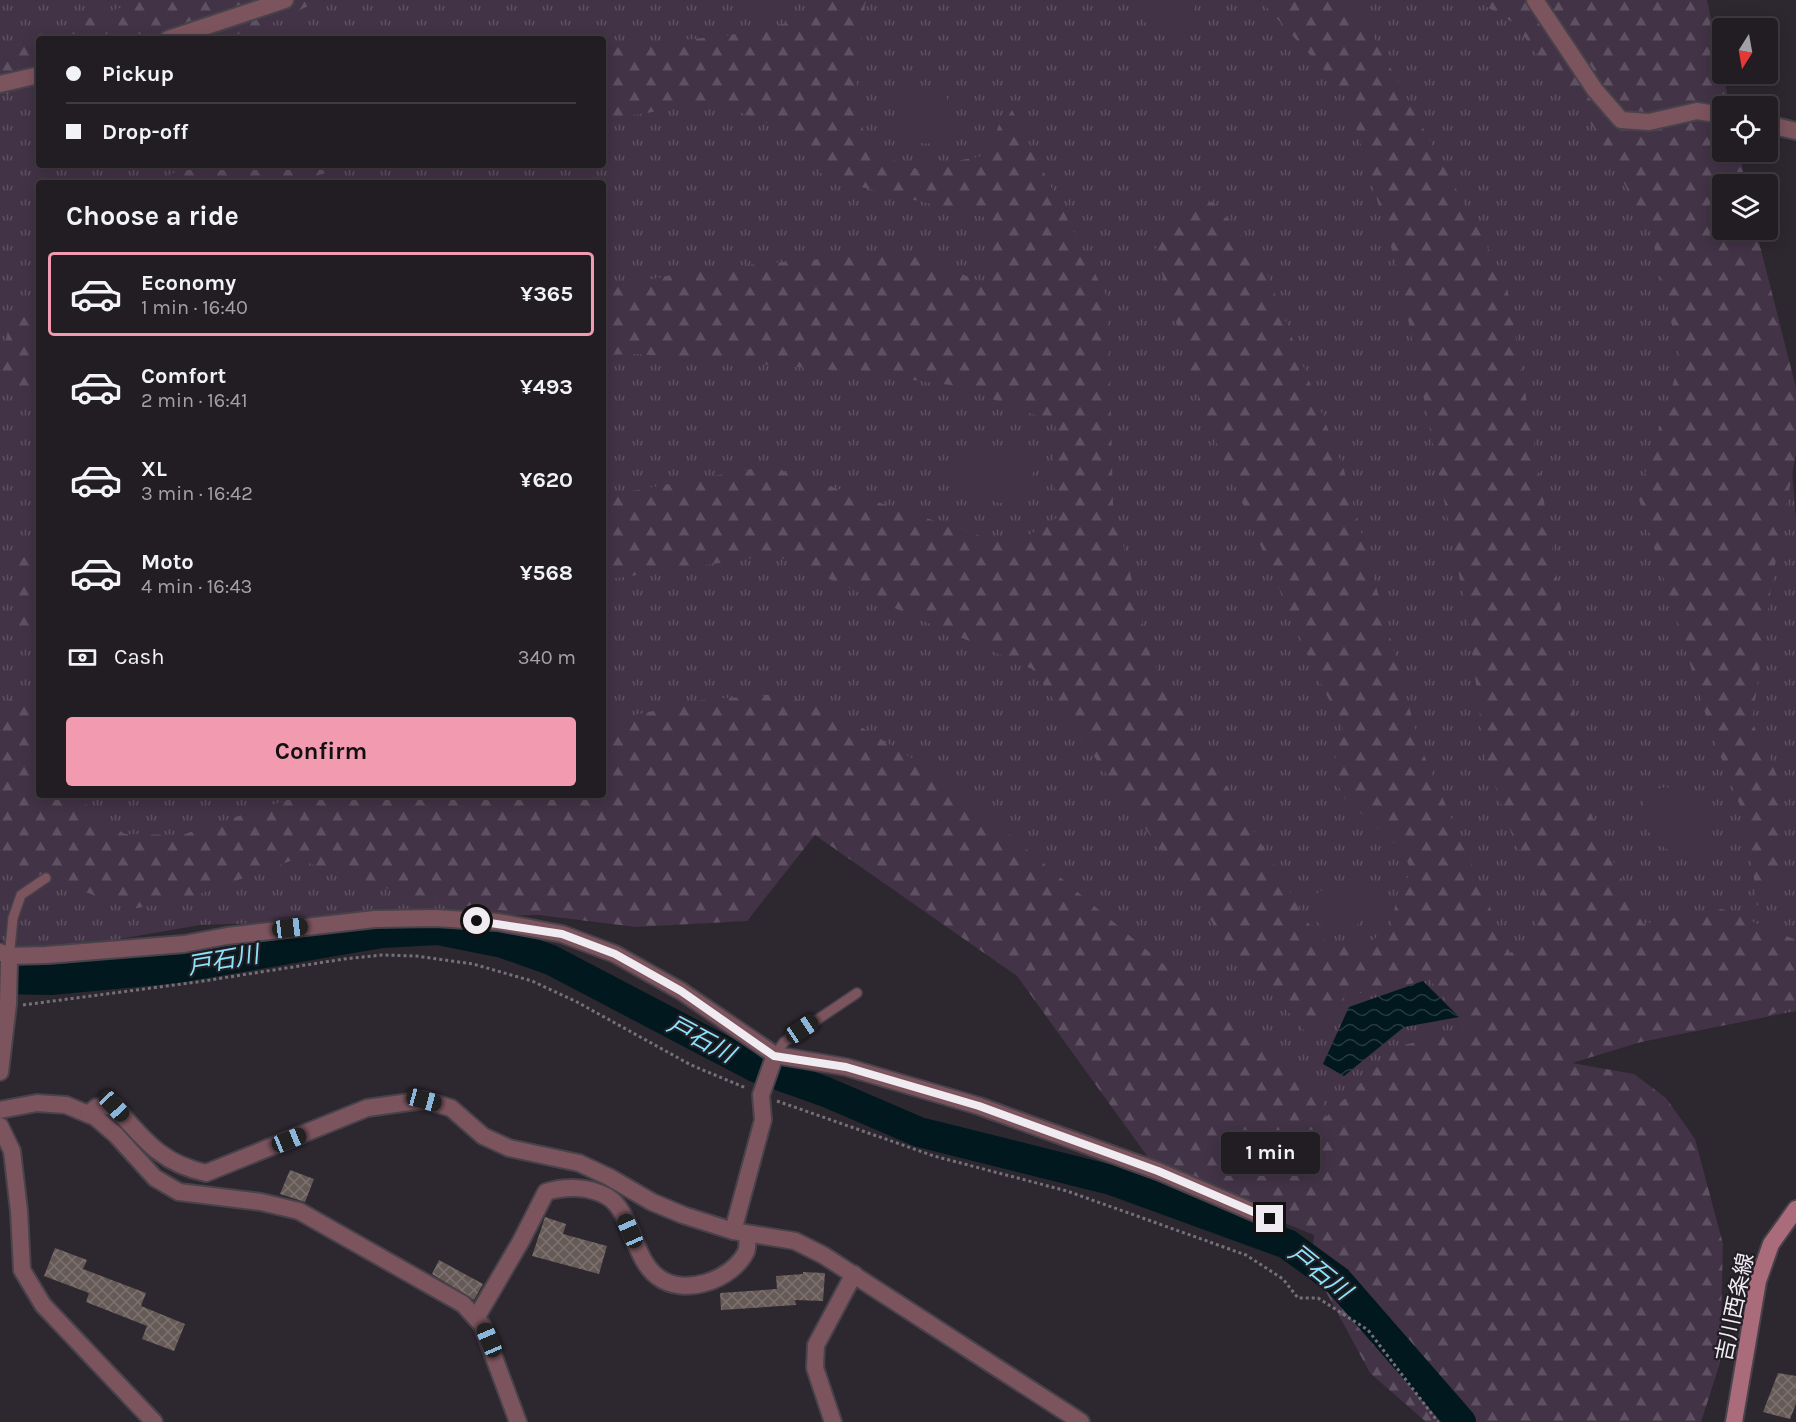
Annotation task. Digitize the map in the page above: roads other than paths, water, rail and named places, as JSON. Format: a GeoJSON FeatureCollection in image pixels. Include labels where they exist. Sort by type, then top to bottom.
{"type":"FeatureCollection","features":[{"type":"Feature","properties":{"kind":"main road","name":"吉川西条線"},"geometry":{"type":"LineString","coordinates":[[1734,1422],[1758,1281],[1771,1244],[1796,1209]]}},
{"type":"Feature","properties":{"kind":"street"},"geometry":{"type":"LineString","coordinates":[[177,36],[285,0]]}},
{"type":"Feature","properties":{"kind":"street"},"geometry":{"type":"LineString","coordinates":[[1536,0],[1595,90],[1620,120],[1648,122],[1697,111],[1712,113]]}},
{"type":"Feature","properties":{"kind":"street"},"geometry":{"type":"LineString","coordinates":[[0,84],[36,76]]}},
{"type":"Feature","properties":{"kind":"street"},"geometry":{"type":"LineString","coordinates":[[1778,127],[1796,131]]}},
{"type":"Feature","properties":{"kind":"street"},"geometry":{"type":"LineString","coordinates":[[0,1072],[8,1002],[6,956],[184,944],[227,936],[375,919],[435,918],[498,922],[562,934],[615,954],[681,991],[774,1056],[846,1067],[979,1106],[1158,1171],[1270,1219]]}},
{"type":"Feature","properties":{"kind":"street"},"geometry":{"type":"LineString","coordinates":[[476,1318],[521,1241],[546,1192],[562,1187],[587,1190],[609,1197],[623,1216],[643,1261],[659,1278],[675,1284],[700,1286],[723,1276],[746,1252],[741,1233],[763,1120],[761,1095],[774,1056]]}},
{"type":"Feature","properties":{"kind":"street"},"geometry":{"type":"LineString","coordinates":[[88,1114],[97,1107],[114,1106],[157,1152],[182,1168],[206,1173],[366,1108],[424,1100],[451,1108],[483,1136],[508,1148],[579,1163],[652,1202],[741,1233],[795,1241],[854,1274],[1081,1422]]}},
{"type":"Feature","properties":{"kind":"street"},"geometry":{"type":"LineString","coordinates":[[0,1110],[37,1103],[66,1105],[88,1114],[95,1117],[116,1135],[154,1178],[179,1192],[261,1202],[299,1211],[463,1304],[482,1325],[496,1356],[518,1422]]}},
{"type":"Feature","properties":{"kind":"street"},"geometry":{"type":"LineString","coordinates":[[0,1126],[12,1151],[19,1211],[22,1270],[43,1305],[154,1422]]}},
{"type":"Feature","properties":{"kind":"street"},"geometry":{"type":"LineString","coordinates":[[833,1422],[815,1368],[816,1345],[854,1274]]}},
{"type":"Feature","properties":{"kind":"lane"},"geometry":{"type":"LineString","coordinates":[[6,956],[13,918],[21,896],[46,878]]}},
{"type":"Feature","properties":{"kind":"lane"},"geometry":{"type":"LineString","coordinates":[[774,1056],[784,1042],[857,993]]}},
{"type":"Feature","properties":{"kind":"water"},"geometry":{"type":"Polygon","coordinates":[[[1423,981],[1459,1017],[1404,1027],[1344,1076],[1323,1064],[1349,1007],[1423,981]]]}},
{"type":"Feature","properties":{"kind":"waterway","name":"戸石川"},"geometry":{"type":"LineString","coordinates":[[0,979],[51,980],[177,968],[382,933],[438,930],[503,943],[551,960],[755,1067],[826,1092],[919,1132],[1111,1180],[1287,1244],[1338,1281],[1461,1422]]}}]}
